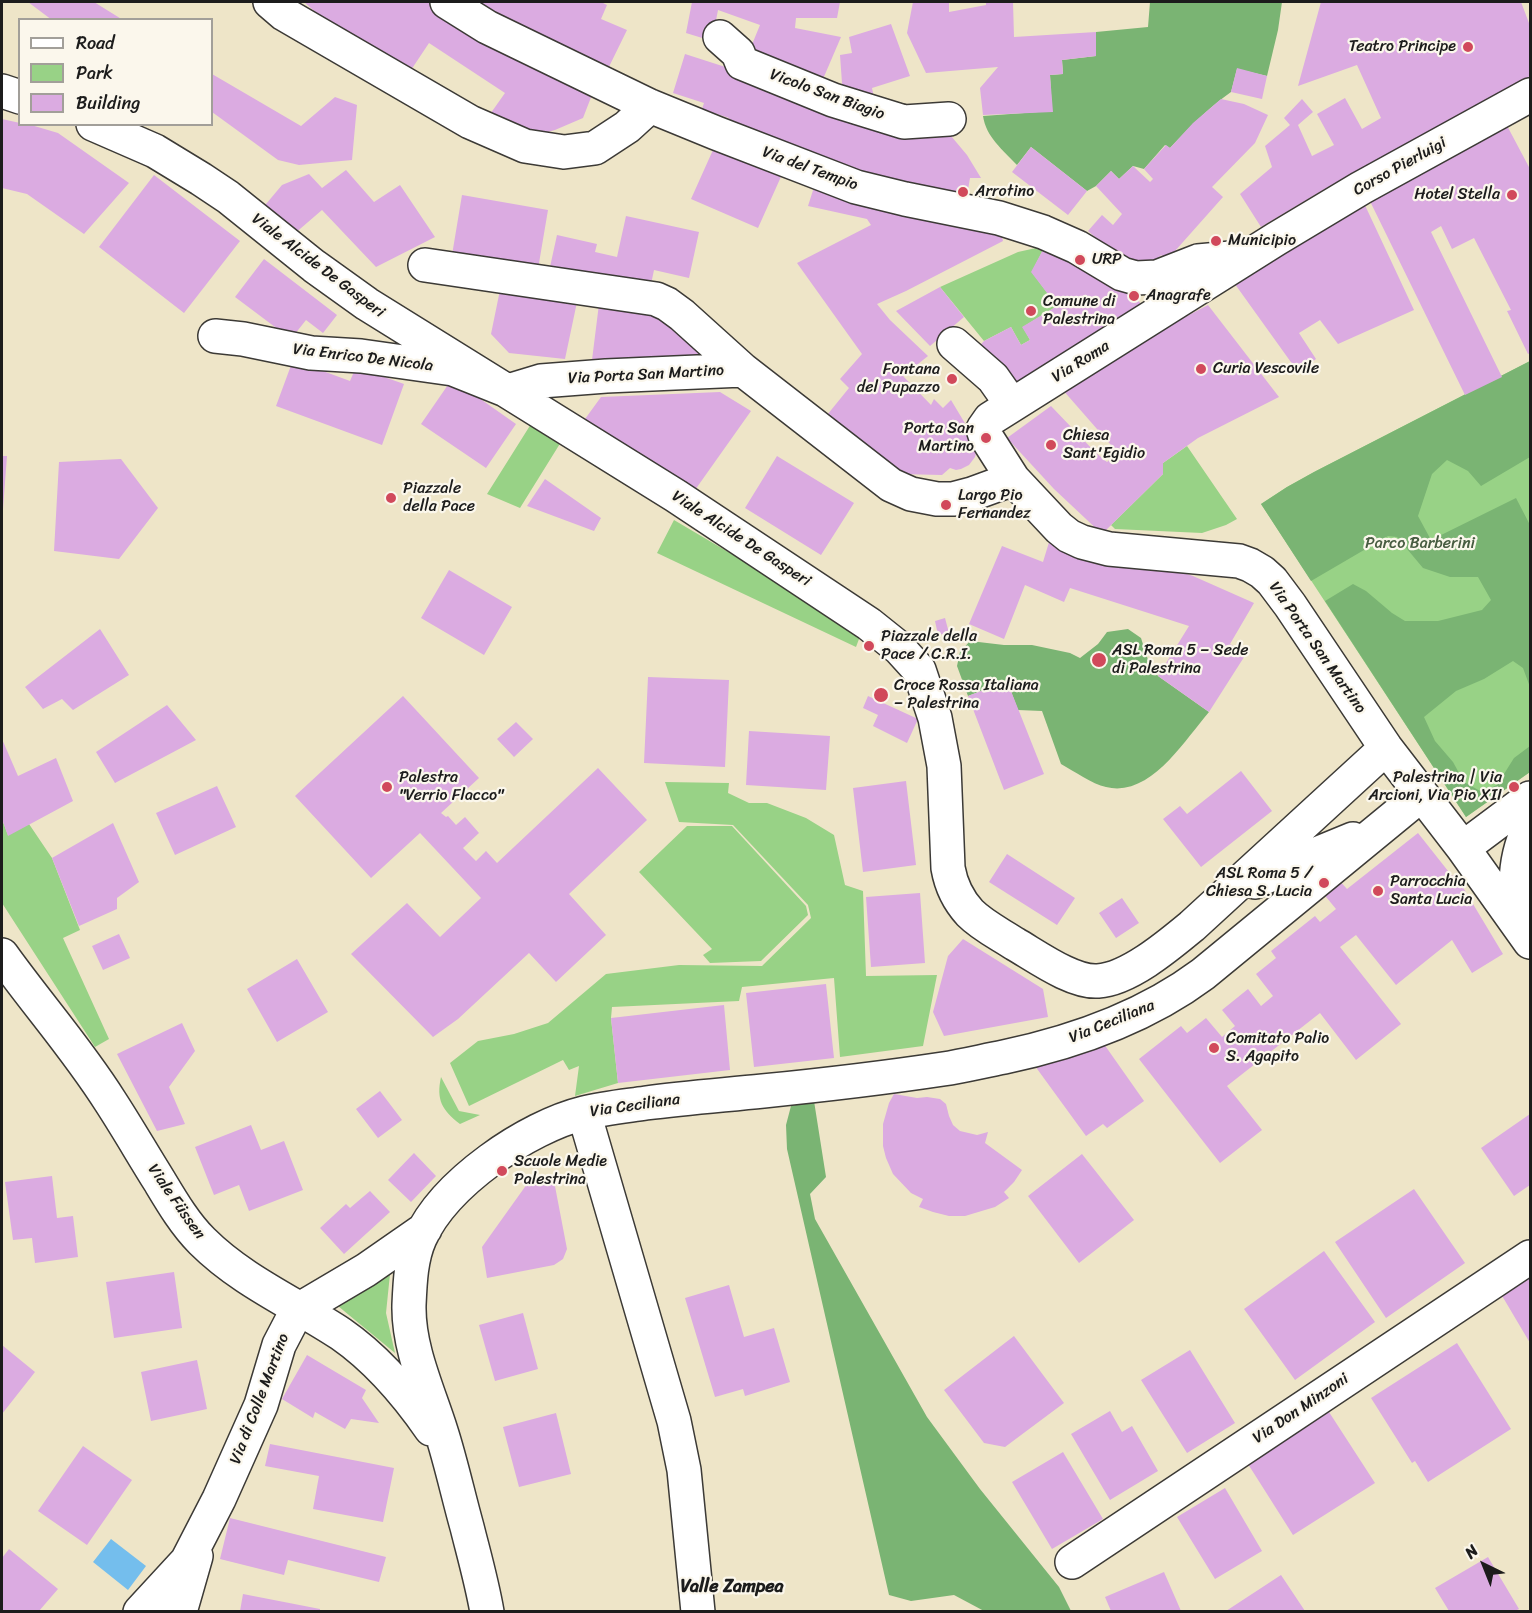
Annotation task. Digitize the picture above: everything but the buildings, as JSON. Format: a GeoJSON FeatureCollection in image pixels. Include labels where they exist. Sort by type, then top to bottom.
{"type":"FeatureCollection","features":[{"type":"Feature","properties":{"kind":"street"},"geometry":{"type":"LineString","coordinates":[[270,2],[284,14],[470,122],[525,146],[564,152],[595,148],[627,127],[650,106]]}},
{"type":"Feature","properties":{"kind":"street","name":"Via del Tempio"},"geometry":{"type":"LineString","coordinates":[[447,2],[487,27],[650,106],[856,187],[999,218],[1043,232],[1077,247],[1122,274],[1136,278],[1198,273]]}},
{"type":"Feature","properties":{"kind":"street","name":"Vicolo San Biagio"},"geometry":{"type":"LineString","coordinates":[[720,37],[738,53],[742,63],[833,100],[904,122],[949,119]]}},
{"type":"Feature","properties":{"kind":"street"},"geometry":{"type":"LineString","coordinates":[[2,91],[18,96]]}},
{"type":"Feature","properties":{"kind":"street","name":"Corso Pierluigi"},"geometry":{"type":"LineString","coordinates":[[1198,273],[1198,261],[1248,256],[1361,188],[1528,96]]}},
{"type":"Feature","properties":{"kind":"street","name":"Viale Alcide De Gasperi"},"geometry":{"type":"LineString","coordinates":[[98,126],[145,146],[201,179],[228,197],[348,292],[676,496],[859,617],[899,648],[913,662],[923,678],[935,718],[944,766],[948,868],[952,885],[971,914],[992,930],[1056,968],[1082,979],[1099,981],[1120,975],[1158,953],[1192,926],[1386,748]]}},
{"type":"Feature","properties":{"kind":"street"},"geometry":{"type":"LineString","coordinates":[[425,265],[656,299],[682,315],[743,370]]}},
{"type":"Feature","properties":{"kind":"street","name":"Via Roma"},"geometry":{"type":"LineString","coordinates":[[1012,479],[986,438],[983,429],[986,423],[1198,273]]}},
{"type":"Feature","properties":{"kind":"street","name":"Via Enrico De Nicola"},"geometry":{"type":"LineString","coordinates":[[214,336],[253,341],[311,353],[361,356],[453,369],[508,391]]}},
{"type":"Feature","properties":{"kind":"street"},"geometry":{"type":"LineString","coordinates":[[954,344],[993,378],[1012,405]]}},
{"type":"Feature","properties":{"kind":"street","name":"Via Porta San Martino"},"geometry":{"type":"LineString","coordinates":[[508,391],[541,381],[743,370],[891,485],[911,494],[937,499],[953,499],[1012,479],[1059,528],[1082,542],[1109,549],[1228,559],[1250,565],[1272,581],[1290,605],[1386,748],[1421,795]]}},
{"type":"Feature","properties":{"kind":"street"},"geometry":{"type":"LineString","coordinates":[[1249,938],[1297,862],[1335,795]]}},
{"type":"Feature","properties":{"kind":"street"},"geometry":{"type":"LineString","coordinates":[[1421,795],[1463,848],[1530,941]]}},
{"type":"Feature","properties":{"kind":"street","name":"Via Ceciliana"},"geometry":{"type":"LineString","coordinates":[[487,1611],[447,1453],[421,1371],[410,1324],[412,1265],[416,1250],[438,1207],[454,1190],[523,1139],[564,1119],[584,1113],[656,1102],[932,1071],[1021,1054],[1092,1033],[1117,1023],[1183,990],[1421,795]]}},
{"type":"Feature","properties":{"kind":"street"},"geometry":{"type":"LineString","coordinates":[[1463,848],[1530,798]]}},
{"type":"Feature","properties":{"kind":"street"},"geometry":{"type":"LineString","coordinates":[[1530,824],[1519,855],[1516,880],[1519,910],[1530,941]]}},
{"type":"Feature","properties":{"kind":"street"},"geometry":{"type":"LineString","coordinates":[[1221,898],[1297,862],[1382,827]]}},
{"type":"Feature","properties":{"kind":"street","name":"Viale Füssen"},"geometry":{"type":"LineString","coordinates":[[2,956],[86,1065],[110,1100],[174,1206],[196,1235],[255,1283],[342,1336],[376,1364],[412,1402],[447,1453]]}},
{"type":"Feature","properties":{"kind":"street"},"geometry":{"type":"LineString","coordinates":[[584,1113],[674,1421],[684,1470],[698,1611]]}},
{"type":"Feature","properties":{"kind":"street","name":"Via di Colle Martino"},"geometry":{"type":"LineString","coordinates":[[140,1611],[187,1561],[219,1499],[261,1405],[279,1345],[300,1309],[376,1264],[425,1229]]}},
{"type":"Feature","properties":{"kind":"street","name":"Via Don Minzoni"},"geometry":{"type":"LineString","coordinates":[[1072,1562],[1530,1257]]}},
{"type":"Feature","properties":{"kind":"street"},"geometry":{"type":"LineString","coordinates":[[180,1611],[206,1525]]}},
{"type":"Feature","properties":{"kind":"green space"},"geometry":{"type":"Polygon","coordinates":[[[1150,2],[1282,2],[1267,76],[1237,69],[1231,92],[1207,111],[1170,148],[1165,145],[1144,169],[1133,166],[1119,179],[1111,171],[1096,186],[1087,191],[1031,147],[1017,165],[991,137],[983,116],[1052,111],[1050,75],[1063,74],[1062,60],[1096,56],[1096,32],[1148,27],[1150,2]]]}},
{"type":"Feature","properties":{"kind":"green space"},"geometry":{"type":"Polygon","coordinates":[[[1045,246],[1032,272],[1057,306],[1023,327],[1030,340],[1021,345],[1011,327],[984,341],[940,287],[1018,252],[1045,246]]]}},
{"type":"Feature","properties":{"kind":"green space","name":"Parco Barberini"},"geometry":{"type":"Polygon","coordinates":[[[1530,361],[1530,772],[1466,817],[1261,504],[1314,472],[1530,361]]]}},
{"type":"Feature","properties":{"kind":"green space","name":"Parco Barberini"},"geometry":{"type":"Polygon","coordinates":[[[1530,361],[1530,457],[1481,486],[1468,471],[1447,460],[1432,474],[1418,516],[1431,540],[1516,498],[1530,525],[1530,687],[1523,668],[1513,661],[1484,679],[1456,691],[1424,717],[1435,741],[1453,762],[1464,782],[1482,792],[1497,785],[1514,758],[1530,746],[1530,772],[1466,817],[1325,601],[1353,584],[1366,591],[1405,621],[1438,621],[1482,610],[1491,600],[1478,577],[1450,577],[1423,568],[1397,537],[1388,536],[1311,581],[1261,504],[1314,472],[1530,361]]]}},
{"type":"Feature","properties":{"kind":"green space"},"geometry":{"type":"Polygon","coordinates":[[[531,424],[561,442],[520,508],[487,494],[531,424]]]}},
{"type":"Feature","properties":{"kind":"green space"},"geometry":{"type":"Polygon","coordinates":[[[1187,446],[1237,519],[1202,533],[1115,529],[1111,525],[1163,474],[1163,463],[1187,446]]]}},
{"type":"Feature","properties":{"kind":"green space"},"geometry":{"type":"Polygon","coordinates":[[[674,520],[862,631],[856,647],[657,553],[674,520]]]}},
{"type":"Feature","properties":{"kind":"green space"},"geometry":{"type":"Polygon","coordinates":[[[1128,629],[1141,638],[1149,663],[1158,676],[1209,712],[1165,764],[1137,784],[1122,788],[1106,787],[1061,764],[1042,711],[1018,710],[1007,681],[968,696],[957,666],[960,652],[970,641],[1004,645],[1032,645],[1070,653],[1080,658],[1098,644],[1107,632],[1128,629]]]}},
{"type":"Feature","properties":{"kind":"green space"},"geometry":{"type":"Polygon","coordinates":[[[665,782],[729,783],[728,793],[749,803],[767,803],[806,818],[834,835],[845,885],[863,891],[866,976],[937,975],[923,1046],[840,1057],[834,978],[742,987],[739,1001],[612,1007],[611,1018],[618,1083],[575,1096],[579,1066],[569,1070],[563,1060],[469,1106],[450,1063],[478,1041],[514,1034],[548,1023],[606,974],[679,965],[762,966],[811,918],[808,905],[733,825],[679,822],[665,782]]]}},
{"type":"Feature","properties":{"kind":"green space"},"geometry":{"type":"Polygon","coordinates":[[[2,819],[8,835],[29,824],[52,858],[80,930],[63,938],[109,1039],[95,1047],[2,903],[2,819]]]}},
{"type":"Feature","properties":{"kind":"green space"},"geometry":{"type":"Polygon","coordinates":[[[687,826],[732,826],[806,906],[808,915],[761,961],[710,963],[703,955],[712,949],[639,872],[687,826]]]}},
{"type":"Feature","properties":{"kind":"green space"},"geometry":{"type":"Polygon","coordinates":[[[441,1077],[459,1111],[480,1115],[460,1124],[449,1114],[440,1098],[441,1077]]]}},
{"type":"Feature","properties":{"kind":"green space"},"geometry":{"type":"Polygon","coordinates":[[[814,1101],[826,1177],[810,1194],[815,1219],[927,1417],[980,1489],[1059,1587],[1071,1611],[984,1611],[954,1595],[911,1601],[889,1595],[787,1149],[786,1125],[791,1106],[814,1101]]]}},
{"type":"Feature","properties":{"kind":"green space"},"geometry":{"type":"Polygon","coordinates":[[[390,1274],[386,1313],[395,1353],[338,1306],[390,1274]]]}},
{"type":"Feature","properties":{"kind":"water"},"geometry":{"type":"Polygon","coordinates":[[[111,1539],[146,1566],[128,1590],[93,1562],[111,1539]]]}},
{"type":"Feature","properties":{"kind":"place","name":"Teatro Principe"},"geometry":{"type":"Point","coordinates":[1468,47]}},
{"type":"Feature","properties":{"kind":"place","name":"Arrotino"},"geometry":{"type":"Point","coordinates":[963,192]}},
{"type":"Feature","properties":{"kind":"place","name":"Hotel Stella"},"geometry":{"type":"Point","coordinates":[1512,195]}},
{"type":"Feature","properties":{"kind":"place","name":"Municipio"},"geometry":{"type":"Point","coordinates":[1216,241]}},
{"type":"Feature","properties":{"kind":"place","name":"URP"},"geometry":{"type":"Point","coordinates":[1080,260]}},
{"type":"Feature","properties":{"kind":"place","name":"Anagrafe"},"geometry":{"type":"Point","coordinates":[1134,296]}},
{"type":"Feature","properties":{"kind":"place","name":"Comune di Palestrina"},"geometry":{"type":"Point","coordinates":[1031,311]}},
{"type":"Feature","properties":{"kind":"place","name":"Curia Vescovile"},"geometry":{"type":"Point","coordinates":[1201,369]}},
{"type":"Feature","properties":{"kind":"place","name":"Fontana del Pupazzo"},"geometry":{"type":"Point","coordinates":[952,379]}},
{"type":"Feature","properties":{"kind":"place","name":"Porta San Martino"},"geometry":{"type":"Point","coordinates":[986,438]}},
{"type":"Feature","properties":{"kind":"place","name":"Chiesa Sant'Egidio"},"geometry":{"type":"Point","coordinates":[1051,445]}},
{"type":"Feature","properties":{"kind":"place","name":"Piazzale della Pace"},"geometry":{"type":"Point","coordinates":[391,498]}},
{"type":"Feature","properties":{"kind":"place","name":"Largo Pio Fernandez"},"geometry":{"type":"Point","coordinates":[946,505]}},
{"type":"Feature","properties":{"kind":"place","name":"Piazzale della Pace / C.R.I."},"geometry":{"type":"Point","coordinates":[869,646]}},
{"type":"Feature","properties":{"kind":"place","name":"ASL Roma 5 – Sede di Palestrina"},"geometry":{"type":"Point","coordinates":[1099,660]}},
{"type":"Feature","properties":{"kind":"place","name":"Croce Rossa Italiana – Palestrina"},"geometry":{"type":"Point","coordinates":[881,695]}},
{"type":"Feature","properties":{"kind":"place","name":"Palestra \"Verrio Flacco\""},"geometry":{"type":"Point","coordinates":[387,787]}},
{"type":"Feature","properties":{"kind":"place","name":"Palestrina | Via Arcioni, Via Pio XII"},"geometry":{"type":"Point","coordinates":[1514,787]}},
{"type":"Feature","properties":{"kind":"place","name":"ASL Roma 5 / Chiesa S. Lucia"},"geometry":{"type":"Point","coordinates":[1324,883]}},
{"type":"Feature","properties":{"kind":"place","name":"Parrocchia Santa Lucia"},"geometry":{"type":"Point","coordinates":[1378,891]}},
{"type":"Feature","properties":{"kind":"place","name":"Comitato Palio S. Agapito"},"geometry":{"type":"Point","coordinates":[1214,1048]}},
{"type":"Feature","properties":{"kind":"place","name":"Scuole Medie Palestrina"},"geometry":{"type":"Point","coordinates":[502,1171]}},
{"type":"Feature","properties":{"kind":"district","name":"Valle Zampea"},"geometry":{"type":"Point","coordinates":[732,1587]}}]}
